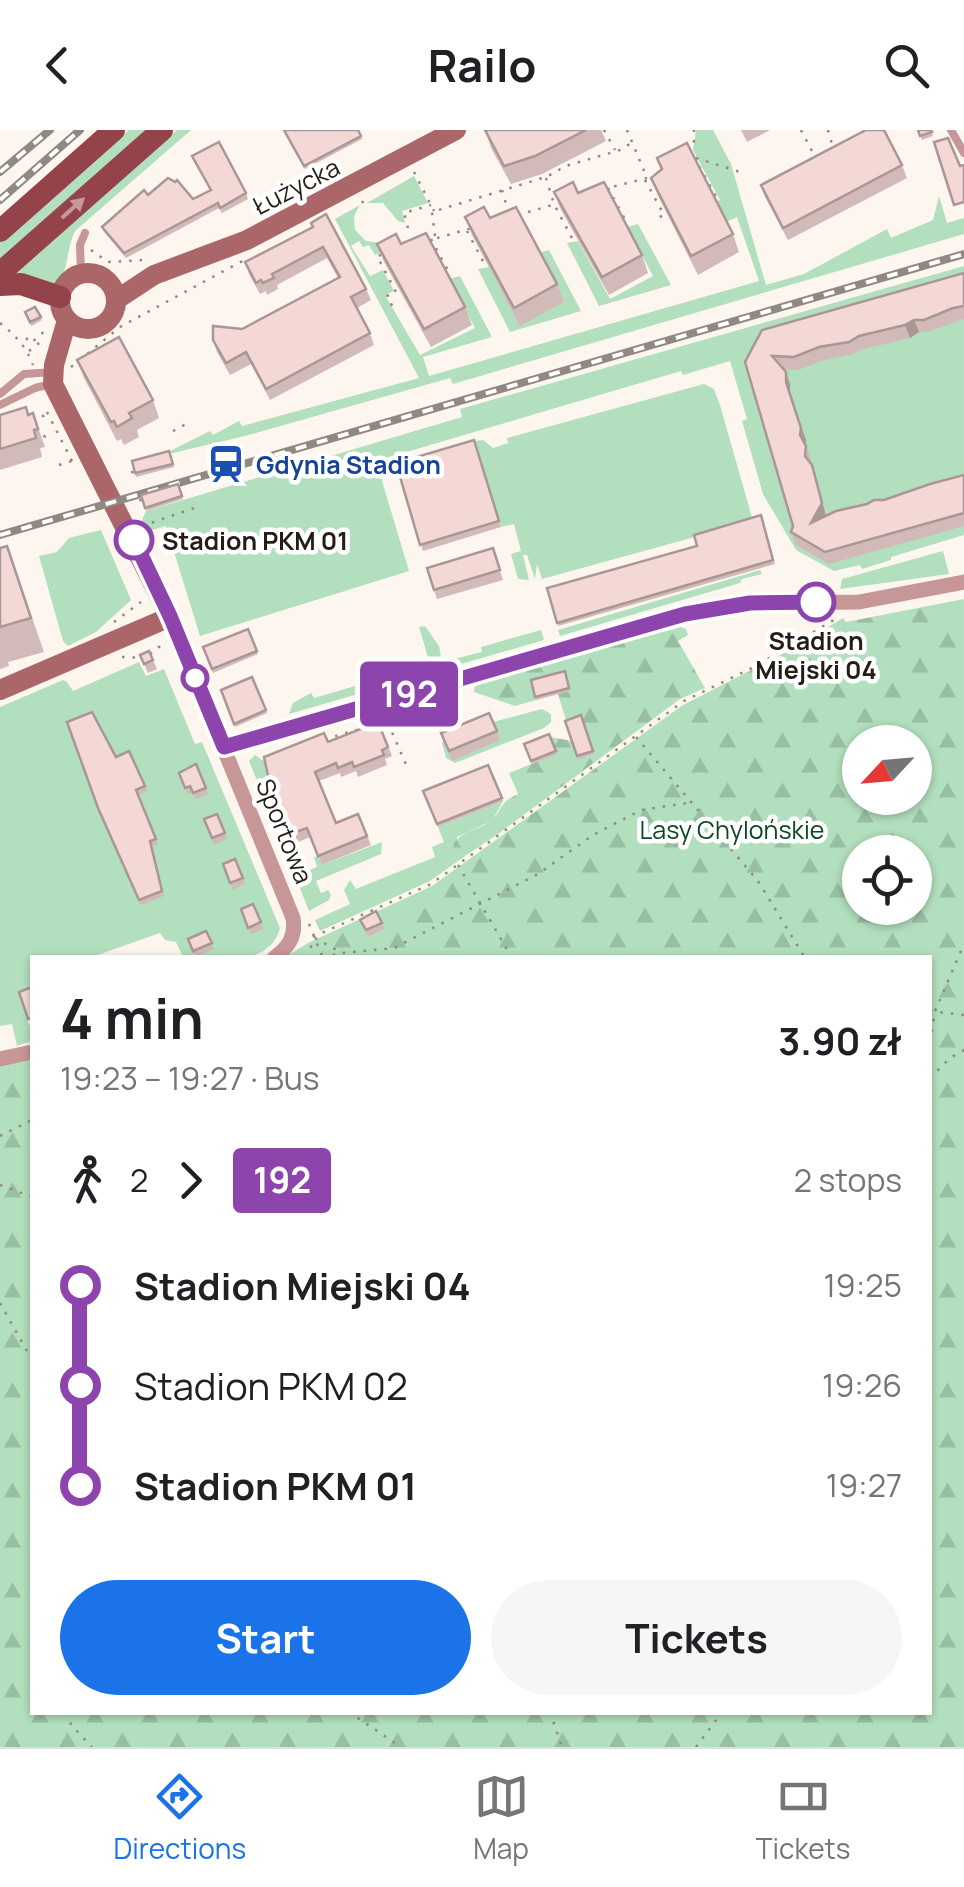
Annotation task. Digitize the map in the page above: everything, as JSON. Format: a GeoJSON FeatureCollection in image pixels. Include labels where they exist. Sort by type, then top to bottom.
{"type":"FeatureCollection","features":[{"type":"Feature","properties":{"kind":"main road"},"geometry":{"type":"LineString","coordinates":[[0,230],[114,130]]}},
{"type":"Feature","properties":{"kind":"main road"},"geometry":{"type":"LineString","coordinates":[[0,272],[162,130]]}},
{"type":"Feature","properties":{"kind":"main road"},"geometry":{"type":"LineString","coordinates":[[0,286],[21,284],[60,297]]}},
{"type":"Feature","properties":{"kind":"street","name":"Łużycka"},"geometry":{"type":"LineString","coordinates":[[82,274],[101,276],[112,291],[150,267],[260,233],[456,130]]}},
{"type":"Feature","properties":{"kind":"street"},"geometry":{"type":"LineString","coordinates":[[57,374],[67,327],[60,297],[65,284],[82,274]]}},
{"type":"Feature","properties":{"kind":"street"},"geometry":{"type":"LineString","coordinates":[[67,327],[100,326],[107,321],[112,291]]}},
{"type":"Feature","properties":{"kind":"street","name":"Sportowa"},"geometry":{"type":"LineString","coordinates":[[57,374],[170,616],[293,918],[294,934],[277,955]]}},
{"type":"Feature","properties":{"kind":"street"},"geometry":{"type":"LineString","coordinates":[[224,747],[707,609],[750,603],[858,602],[964,582]]}},
{"type":"Feature","properties":{"kind":"street"},"geometry":{"type":"LineString","coordinates":[[0,690],[170,616]]}},
{"type":"Feature","properties":{"kind":"street"},"geometry":{"type":"LineString","coordinates":[[0,1060],[30,1052]]}},
{"type":"Feature","properties":{"kind":"lane"},"geometry":{"type":"LineString","coordinates":[[951,130],[964,153]]}},
{"type":"Feature","properties":{"kind":"lane"},"geometry":{"type":"LineString","coordinates":[[82,274],[80,245],[84,234]]}},
{"type":"Feature","properties":{"kind":"lane"},"geometry":{"type":"LineString","coordinates":[[0,394],[24,374],[57,374]]}},
{"type":"Feature","properties":{"kind":"lane"},"geometry":{"type":"LineString","coordinates":[[0,405],[57,374]]}},
{"type":"Feature","properties":{"kind":"path"},"geometry":{"type":"LineString","coordinates":[[604,130],[615,152]]}},
{"type":"Feature","properties":{"kind":"path"},"geometry":{"type":"LineString","coordinates":[[627,130],[664,215],[656,219]]}},
{"type":"Feature","properties":{"kind":"path"},"geometry":{"type":"LineString","coordinates":[[694,130],[689,153],[718,200]]}},
{"type":"Feature","properties":{"kind":"path"},"geometry":{"type":"LineString","coordinates":[[801,130],[820,168]]}},
{"type":"Feature","properties":{"kind":"path"},"geometry":{"type":"LineString","coordinates":[[828,130],[837,160]]}},
{"type":"Feature","properties":{"kind":"path"},"geometry":{"type":"LineString","coordinates":[[434,212],[546,177],[633,142]]}},
{"type":"Feature","properties":{"kind":"path"},"geometry":{"type":"LineString","coordinates":[[695,158],[740,172]]}},
{"type":"Feature","properties":{"kind":"path"},"geometry":{"type":"LineString","coordinates":[[414,172],[434,212],[433,239],[450,276]]}},
{"type":"Feature","properties":{"kind":"path"},"geometry":{"type":"LineString","coordinates":[[596,193],[658,175]]}},
{"type":"Feature","properties":{"kind":"path"},"geometry":{"type":"LineString","coordinates":[[546,177],[554,204],[573,240]]}},
{"type":"Feature","properties":{"kind":"path"},"geometry":{"type":"LineString","coordinates":[[608,188],[628,225]]}},
{"type":"Feature","properties":{"kind":"path"},"geometry":{"type":"LineString","coordinates":[[502,189],[510,217],[568,201]]}},
{"type":"Feature","properties":{"kind":"path"},"geometry":{"type":"LineString","coordinates":[[362,201],[366,208]]}},
{"type":"Feature","properties":{"kind":"path"},"geometry":{"type":"LineString","coordinates":[[408,228],[404,213],[431,205]]}},
{"type":"Feature","properties":{"kind":"path"},"geometry":{"type":"LineString","coordinates":[[520,214],[526,226]]}},
{"type":"Feature","properties":{"kind":"path"},"geometry":{"type":"LineString","coordinates":[[413,245],[481,226]]}},
{"type":"Feature","properties":{"kind":"path"},"geometry":{"type":"LineString","coordinates":[[466,230],[485,265]]}},
{"type":"Feature","properties":{"kind":"path"},"geometry":{"type":"LineString","coordinates":[[84,234],[92,252],[108,262],[150,267]]}},
{"type":"Feature","properties":{"kind":"path"},"geometry":{"type":"LineString","coordinates":[[395,250],[377,256],[396,292],[387,296],[395,311]]}},
{"type":"Feature","properties":{"kind":"path"},"geometry":{"type":"LineString","coordinates":[[57,374],[120,327],[254,254]]}},
{"type":"Feature","properties":{"kind":"path"},"geometry":{"type":"LineString","coordinates":[[0,323],[15,334],[31,360]]}},
{"type":"Feature","properties":{"kind":"path"},"geometry":{"type":"LineString","coordinates":[[28,352],[67,327]]}},
{"type":"Feature","properties":{"kind":"path"},"geometry":{"type":"LineString","coordinates":[[26,338],[31,343],[46,330]]}},
{"type":"Feature","properties":{"kind":"path"},"geometry":{"type":"LineString","coordinates":[[21,426],[48,413]]}},
{"type":"Feature","properties":{"kind":"path"},"geometry":{"type":"LineString","coordinates":[[30,414],[45,438],[42,439]]}},
{"type":"Feature","properties":{"kind":"path"},"geometry":{"type":"LineString","coordinates":[[173,431],[188,423]]}},
{"type":"Feature","properties":{"kind":"path"},"geometry":{"type":"LineString","coordinates":[[59,465],[72,461]]}},
{"type":"Feature","properties":{"kind":"path"},"geometry":{"type":"LineString","coordinates":[[136,530],[200,506]]}},
{"type":"Feature","properties":{"kind":"path"},"geometry":{"type":"LineString","coordinates":[[122,616],[142,602]]}},
{"type":"Feature","properties":{"kind":"path"},"geometry":{"type":"LineString","coordinates":[[313,937],[431,884],[697,693],[756,666],[846,613]]}},
{"type":"Feature","properties":{"kind":"path"},"geometry":{"type":"LineString","coordinates":[[136,658],[165,646]]}},
{"type":"Feature","properties":{"kind":"path"},"geometry":{"type":"LineString","coordinates":[[319,741],[396,719]]}},
{"type":"Feature","properties":{"kind":"path"},"geometry":{"type":"LineString","coordinates":[[387,721],[408,770]]}},
{"type":"Feature","properties":{"kind":"path"},"geometry":{"type":"LineString","coordinates":[[336,736],[341,747]]}},
{"type":"Feature","properties":{"kind":"path"},"geometry":{"type":"LineString","coordinates":[[635,736],[758,881],[802,955]]}},
{"type":"Feature","properties":{"kind":"path"},"geometry":{"type":"LineString","coordinates":[[335,955],[394,948],[538,874],[593,835],[641,810],[694,802]]}},
{"type":"Feature","properties":{"kind":"path"},"geometry":{"type":"LineString","coordinates":[[458,865],[510,955]]}},
{"type":"Feature","properties":{"kind":"path"},"geometry":{"type":"LineString","coordinates":[[313,937],[342,954]]}},
{"type":"Feature","properties":{"kind":"path"},"geometry":{"type":"LineString","coordinates":[[313,937],[321,955]]}},
{"type":"Feature","properties":{"kind":"path"},"geometry":{"type":"LineString","coordinates":[[310,955],[313,937]]}},
{"type":"Feature","properties":{"kind":"path"},"geometry":{"type":"LineString","coordinates":[[964,944],[932,1011],[964,1015]]}},
{"type":"Feature","properties":{"kind":"path"},"geometry":{"type":"LineString","coordinates":[[932,1076],[964,1050]]}},
{"type":"Feature","properties":{"kind":"path"},"geometry":{"type":"LineString","coordinates":[[0,1136],[30,1121]]}},
{"type":"Feature","properties":{"kind":"path"},"geometry":{"type":"LineString","coordinates":[[0,1185],[30,1196]]}},
{"type":"Feature","properties":{"kind":"path"},"geometry":{"type":"LineString","coordinates":[[0,1303],[30,1356]]}},
{"type":"Feature","properties":{"kind":"path"},"geometry":{"type":"LineString","coordinates":[[70,1715],[71,1725],[92,1747]]}},
{"type":"Feature","properties":{"kind":"path"},"geometry":{"type":"LineString","coordinates":[[353,1715],[401,1747]]}},
{"type":"Feature","properties":{"kind":"path"},"geometry":{"type":"LineString","coordinates":[[551,1715],[562,1747]]}},
{"type":"Feature","properties":{"kind":"path"},"geometry":{"type":"LineString","coordinates":[[696,1747],[720,1715]]}},
{"type":"Feature","properties":{"kind":"green space"},"geometry":{"type":"Polygon","coordinates":[[[129,130],[149,130],[0,260],[0,242],[129,130]]]}},
{"type":"Feature","properties":{"kind":"green space"},"geometry":{"type":"Polygon","coordinates":[[[177,130],[191,130],[75,231],[56,287],[5,278],[177,130]]]}},
{"type":"Feature","properties":{"kind":"green space"},"geometry":{"type":"Polygon","coordinates":[[[696,130],[713,130],[731,164],[766,285],[804,274],[887,229],[891,238],[933,220],[939,196],[947,223],[964,218],[964,234],[453,384],[450,378],[160,456],[239,421],[242,426],[419,378],[335,219],[360,205],[354,216],[355,230],[366,241],[380,243],[383,252],[375,255],[369,245],[363,247],[359,241],[351,246],[370,276],[383,270],[394,291],[385,295],[420,355],[475,328],[449,279],[460,276],[492,337],[423,357],[429,376],[759,281],[737,217],[724,223],[714,203],[720,200],[693,150],[696,130]]]}},
{"type":"Feature","properties":{"kind":"green space"},"geometry":{"type":"Polygon","coordinates":[[[414,176],[428,203],[402,211],[405,223],[398,221],[383,203],[367,203],[414,176]]]}},
{"type":"Feature","properties":{"kind":"green space"},"geometry":{"type":"Polygon","coordinates":[[[638,224],[671,285],[599,306],[567,243],[578,241],[610,299],[653,276],[627,227],[638,224]]]}},
{"type":"Feature","properties":{"kind":"green space"},"geometry":{"type":"Polygon","coordinates":[[[549,250],[581,311],[510,332],[478,269],[489,267],[520,325],[537,253],[549,250]]]}},
{"type":"Feature","properties":{"kind":"green space"},"geometry":{"type":"Polygon","coordinates":[[[964,266],[964,535],[862,569],[860,565],[834,571],[796,550],[763,494],[730,361],[683,375],[681,371],[376,461],[409,571],[200,636],[166,526],[149,531],[150,543],[142,520],[146,511],[462,417],[460,409],[964,266]]]}},
{"type":"Feature","properties":{"kind":"green space"},"geometry":{"type":"Polygon","coordinates":[[[704,384],[714,389],[720,405],[753,521],[542,579],[537,564],[535,579],[527,555],[523,555],[529,580],[518,579],[511,554],[521,551],[514,524],[501,527],[475,441],[483,440],[493,448],[508,443],[507,438],[704,384]]]}},
{"type":"Feature","properties":{"kind":"green space"},"geometry":{"type":"Polygon","coordinates":[[[101,530],[131,600],[96,632],[68,646],[63,641],[39,556],[57,552],[69,538],[101,530]]]}},
{"type":"Feature","properties":{"kind":"green space"},"geometry":{"type":"Polygon","coordinates":[[[943,551],[949,574],[840,589],[842,579],[943,551]]]}},
{"type":"Feature","properties":{"kind":"green space"},"geometry":{"type":"Polygon","coordinates":[[[760,570],[762,574],[740,583],[560,636],[558,630],[760,570]]]}},
{"type":"Feature","properties":{"kind":"green space","name":"Lasy Chylońskie"},"geometry":{"type":"Polygon","coordinates":[[[964,599],[964,1747],[0,1747],[0,1066],[30,1058],[30,1715],[932,1715],[932,955],[288,955],[432,886],[683,705],[843,618],[846,622],[964,599]]]}},
{"type":"Feature","properties":{"kind":"green space"},"geometry":{"type":"Polygon","coordinates":[[[425,626],[439,646],[442,662],[541,630],[544,640],[289,714],[293,703],[311,693],[314,698],[430,664],[419,627],[425,626]]]}},
{"type":"Feature","properties":{"kind":"green space"},"geometry":{"type":"Polygon","coordinates":[[[681,627],[688,635],[678,641],[705,688],[680,699],[498,834],[468,854],[457,855],[453,845],[456,840],[488,823],[506,801],[518,794],[509,773],[556,754],[550,737],[572,741],[578,759],[558,694],[570,691],[532,684],[536,700],[515,706],[474,692],[475,683],[681,627]]]}},
{"type":"Feature","properties":{"kind":"green space"},"geometry":{"type":"Polygon","coordinates":[[[139,662],[146,676],[164,669],[195,744],[202,742],[280,928],[265,950],[253,955],[182,955],[176,942],[165,940],[160,933],[98,955],[30,955],[30,995],[21,998],[30,1025],[30,1042],[17,1046],[12,1024],[0,1026],[0,707],[63,680],[73,691],[139,662]]]}},
{"type":"Feature","properties":{"kind":"green space"},"geometry":{"type":"Polygon","coordinates":[[[542,709],[551,714],[551,722],[544,728],[455,763],[446,758],[442,743],[446,737],[453,760],[493,722],[542,709]]]}},
{"type":"Feature","properties":{"kind":"green space"},"geometry":{"type":"Polygon","coordinates":[[[328,740],[334,743],[293,843],[298,842],[296,848],[286,852],[249,761],[255,755],[262,760],[328,740]]]}},
{"type":"Feature","properties":{"kind":"green space"},"geometry":{"type":"Polygon","coordinates":[[[503,801],[492,821],[457,837],[457,855],[468,854],[430,881],[320,931],[315,920],[350,904],[344,890],[350,880],[356,889],[435,857],[432,847],[444,842],[438,827],[503,801]]]}},
{"type":"Feature","properties":{"kind":"green space"},"geometry":{"type":"Polygon","coordinates":[[[382,842],[381,854],[316,881],[321,893],[328,890],[331,895],[309,911],[290,863],[294,862],[300,874],[317,867],[314,857],[318,856],[322,865],[382,842]]]}},
{"type":"Feature","properties":{"kind":"building"},"geometry":{"type":"Polygon","coordinates":[[[284,130],[358,130],[361,136],[304,166],[284,130]]]}},
{"type":"Feature","properties":{"kind":"building"},"geometry":{"type":"Polygon","coordinates":[[[485,130],[586,130],[535,156],[504,166],[485,130]]]}},
{"type":"Feature","properties":{"kind":"building"},"geometry":{"type":"Polygon","coordinates":[[[866,130],[884,130],[902,165],[783,228],[761,185],[866,130]]]}},
{"type":"Feature","properties":{"kind":"building"},"geometry":{"type":"Polygon","coordinates":[[[948,138],[960,166],[964,165],[964,202],[954,205],[934,142],[948,138]]]}},
{"type":"Feature","properties":{"kind":"building"},"geometry":{"type":"Polygon","coordinates":[[[219,142],[246,193],[220,208],[218,203],[124,253],[102,227],[144,190],[148,195],[168,178],[177,180],[193,199],[211,190],[192,156],[219,142]]]}},
{"type":"Feature","properties":{"kind":"building"},"geometry":{"type":"Polygon","coordinates":[[[687,143],[733,234],[691,256],[651,178],[662,169],[657,158],[687,143]]]}},
{"type":"Feature","properties":{"kind":"building"},"geometry":{"type":"Polygon","coordinates":[[[573,182],[578,193],[604,182],[642,255],[602,277],[554,192],[573,182]]]}},
{"type":"Feature","properties":{"kind":"building"},"geometry":{"type":"Polygon","coordinates":[[[484,207],[490,218],[516,207],[557,284],[514,308],[465,217],[484,207]]]}},
{"type":"Feature","properties":{"kind":"building"},"geometry":{"type":"Polygon","coordinates":[[[326,214],[366,289],[351,297],[370,333],[266,389],[246,352],[226,363],[213,340],[213,326],[242,329],[340,277],[323,247],[272,274],[274,278],[263,283],[256,283],[245,262],[313,227],[311,223],[326,214]]]}},
{"type":"Feature","properties":{"kind":"building"},"geometry":{"type":"Polygon","coordinates":[[[426,233],[465,307],[424,329],[377,244],[396,234],[401,244],[426,233]]]}},
{"type":"Feature","properties":{"kind":"building"},"geometry":{"type":"Polygon","coordinates":[[[964,273],[964,306],[794,357],[772,356],[786,372],[806,446],[805,456],[812,465],[822,503],[811,523],[836,511],[964,475],[964,513],[825,552],[791,532],[793,526],[745,362],[762,330],[964,273]]]}},
{"type":"Feature","properties":{"kind":"building"},"geometry":{"type":"Polygon","coordinates":[[[35,307],[41,317],[30,322],[25,312],[35,307]]]}},
{"type":"Feature","properties":{"kind":"building"},"geometry":{"type":"Polygon","coordinates":[[[119,337],[153,400],[129,413],[132,418],[117,427],[77,360],[119,337]]]}},
{"type":"Feature","properties":{"kind":"building"},"geometry":{"type":"Polygon","coordinates":[[[26,407],[28,415],[33,413],[38,429],[34,430],[36,438],[0,449],[0,415],[26,407]]]}},
{"type":"Feature","properties":{"kind":"building"},"geometry":{"type":"Polygon","coordinates":[[[474,440],[499,521],[420,545],[396,463],[474,440]]]}},
{"type":"Feature","properties":{"kind":"building"},"geometry":{"type":"Polygon","coordinates":[[[169,451],[173,464],[135,473],[132,461],[169,451]]]}},
{"type":"Feature","properties":{"kind":"building"},"geometry":{"type":"Polygon","coordinates":[[[178,484],[182,496],[145,508],[141,495],[178,484]]]}},
{"type":"Feature","properties":{"kind":"building"},"geometry":{"type":"Polygon","coordinates":[[[761,515],[773,560],[557,623],[547,588],[697,546],[694,535],[761,515]]]}},
{"type":"Feature","properties":{"kind":"building"},"geometry":{"type":"Polygon","coordinates":[[[7,546],[31,618],[0,627],[0,548],[7,546]]]}},
{"type":"Feature","properties":{"kind":"building"},"geometry":{"type":"Polygon","coordinates":[[[493,548],[500,570],[434,590],[427,568],[493,548]]]}},
{"type":"Feature","properties":{"kind":"building"},"geometry":{"type":"Polygon","coordinates":[[[248,629],[257,651],[212,669],[203,647],[248,629]]]}},
{"type":"Feature","properties":{"kind":"building"},"geometry":{"type":"Polygon","coordinates":[[[149,651],[153,660],[144,664],[140,655],[149,651]]]}},
{"type":"Feature","properties":{"kind":"building"},"geometry":{"type":"Polygon","coordinates":[[[565,671],[569,688],[535,697],[531,680],[565,671]]]}},
{"type":"Feature","properties":{"kind":"building"},"geometry":{"type":"Polygon","coordinates":[[[252,677],[266,710],[234,724],[221,690],[252,677]]]}},
{"type":"Feature","properties":{"kind":"building"},"geometry":{"type":"Polygon","coordinates":[[[443,700],[448,717],[414,726],[409,710],[443,700]]]}},
{"type":"Feature","properties":{"kind":"building"},"geometry":{"type":"Polygon","coordinates":[[[92,712],[116,757],[129,751],[145,786],[136,790],[156,839],[150,841],[162,891],[139,900],[98,808],[67,722],[92,712]]]}},
{"type":"Feature","properties":{"kind":"building"},"geometry":{"type":"Polygon","coordinates":[[[489,713],[497,731],[449,751],[441,733],[489,713]]]}},
{"type":"Feature","properties":{"kind":"building"},"geometry":{"type":"Polygon","coordinates":[[[581,715],[593,751],[577,756],[565,721],[581,715]]]}},
{"type":"Feature","properties":{"kind":"building"},"geometry":{"type":"Polygon","coordinates":[[[378,722],[388,747],[382,750],[384,755],[354,767],[352,762],[338,768],[336,763],[315,772],[336,823],[358,814],[367,836],[318,856],[307,828],[290,834],[270,785],[264,757],[324,733],[328,742],[378,722]]]}},
{"type":"Feature","properties":{"kind":"building"},"geometry":{"type":"Polygon","coordinates":[[[549,734],[556,751],[531,761],[524,744],[549,734]]]}},
{"type":"Feature","properties":{"kind":"building"},"geometry":{"type":"Polygon","coordinates":[[[196,764],[206,788],[193,793],[190,786],[185,788],[179,773],[196,764]]]}},
{"type":"Feature","properties":{"kind":"building"},"geometry":{"type":"Polygon","coordinates":[[[488,765],[502,798],[437,824],[423,791],[488,765]]]}},
{"type":"Feature","properties":{"kind":"building"},"geometry":{"type":"Polygon","coordinates":[[[217,814],[225,833],[212,838],[204,819],[217,814]]]}},
{"type":"Feature","properties":{"kind":"building"},"geometry":{"type":"Polygon","coordinates":[[[235,859],[243,878],[230,883],[223,864],[235,859]]]}},
{"type":"Feature","properties":{"kind":"building"},"geometry":{"type":"Polygon","coordinates":[[[253,904],[261,922],[248,928],[241,909],[253,904]]]}},
{"type":"Feature","properties":{"kind":"building"},"geometry":{"type":"Polygon","coordinates":[[[376,911],[382,923],[366,930],[360,920],[376,911]]]}},
{"type":"Feature","properties":{"kind":"building"},"geometry":{"type":"Polygon","coordinates":[[[206,931],[212,943],[193,951],[188,939],[206,931]]]}},
{"type":"Feature","properties":{"kind":"building"},"geometry":{"type":"Polygon","coordinates":[[[30,988],[30,1018],[28,1019],[19,992],[30,988]]]}},
{"type":"Feature","properties":{"kind":"railway"},"geometry":{"type":"LineString","coordinates":[[0,172],[50,130]]}},
{"type":"Feature","properties":{"kind":"railway"},"geometry":{"type":"LineString","coordinates":[[0,200],[80,130]]}},
{"type":"Feature","properties":{"kind":"railway"},"geometry":{"type":"LineString","coordinates":[[0,535],[964,254]]}},
{"type":"Feature","properties":{"kind":"bus line","name":"192"},"geometry":{"type":"LineString","coordinates":[[134,540],[224,747],[685,614],[750,603],[816,602]]}},
{"type":"Feature","properties":{"kind":"place","name":"Gdynia Stadion"},"geometry":{"type":"Point","coordinates":[226,464]}},
{"type":"Feature","properties":{"kind":"place","name":"Stadion PKM 01"},"geometry":{"type":"Point","coordinates":[134,540]}},
{"type":"Feature","properties":{"kind":"place","name":"Stadion Miejski 04"},"geometry":{"type":"Point","coordinates":[816,602]}}]}
